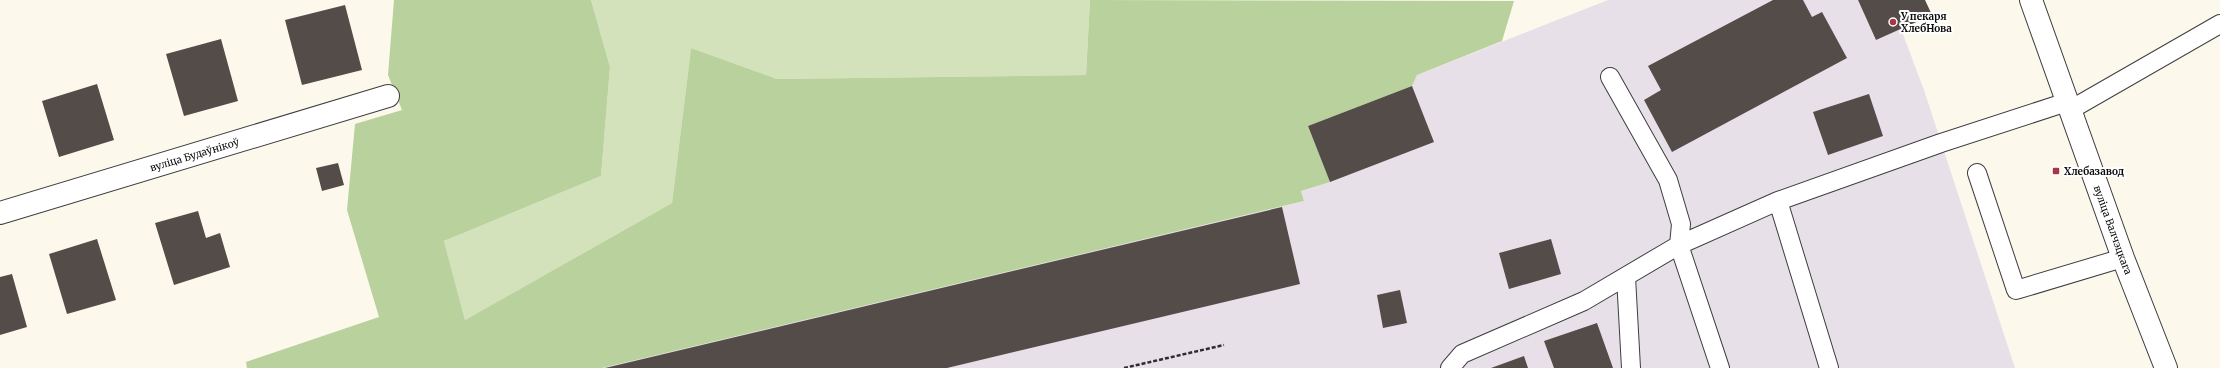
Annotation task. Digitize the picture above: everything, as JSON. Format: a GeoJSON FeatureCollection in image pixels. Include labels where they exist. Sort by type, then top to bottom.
{"type":"FeatureCollection","features":[{"type":"Feature","properties":{"kind":"street","name":"вуліца Валчэцкага"},"geometry":{"type":"LineString","coordinates":[[2031,0],[2123,258],[2166,368]]}},
{"type":"Feature","properties":{"kind":"street","name":"вуліца Будаўнікоў"},"geometry":{"type":"LineString","coordinates":[[0,213],[388,96]]}},
{"type":"Feature","properties":{"kind":"lane"},"geometry":{"type":"LineString","coordinates":[[1450,368],[1462,354],[1584,301],[1679,245],[1778,201],[1941,143],[2069,106],[2220,24]]}},
{"type":"Feature","properties":{"kind":"lane"},"geometry":{"type":"LineString","coordinates":[[1610,77],[1668,180],[1681,224],[1679,245],[1720,368]]}},
{"type":"Feature","properties":{"kind":"lane"},"geometry":{"type":"LineString","coordinates":[[1977,173],[2016,290],[2123,258]]}},
{"type":"Feature","properties":{"kind":"lane"},"geometry":{"type":"LineString","coordinates":[[1778,201],[1829,368]]}},
{"type":"Feature","properties":{"kind":"lane"},"geometry":{"type":"LineString","coordinates":[[1626,276],[1631,368]]}},
{"type":"Feature","properties":{"kind":"path"},"geometry":{"type":"LineString","coordinates":[[1124,368],[1224,345]]}},
{"type":"Feature","properties":{"kind":"shaded area"},"geometry":{"type":"Polygon","coordinates":[[[1608,0],[1858,0],[1876,40],[1901,29],[1924,90],[2015,368],[602,368],[1304,201],[1301,191],[1330,182],[1308,126],[1412,86],[1417,75],[1608,0]]]}},
{"type":"Feature","properties":{"kind":"green space"},"geometry":{"type":"Polygon","coordinates":[[[394,0],[591,0],[610,67],[601,176],[444,241],[465,320],[672,203],[691,48],[777,79],[1086,75],[1090,0],[1514,1],[1502,41],[1417,75],[1412,86],[1308,126],[1330,182],[1301,191],[1304,201],[602,368],[247,368],[246,362],[379,317],[347,210],[355,124],[402,110],[388,75],[394,0]]]}},
{"type":"Feature","properties":{"kind":"green space"},"geometry":{"type":"Polygon","coordinates":[[[591,0],[1090,0],[1086,75],[777,79],[691,48],[672,203],[465,320],[444,241],[601,176],[610,67],[591,0]]]}},
{"type":"Feature","properties":{"kind":"building"},"geometry":{"type":"Polygon","coordinates":[[[1773,0],[1803,0],[1812,17],[1822,12],[1847,58],[1672,152],[1644,100],[1661,90],[1648,66],[1773,0]]]}},
{"type":"Feature","properties":{"kind":"building","name":"У пекаря ХлебНова"},"geometry":{"type":"Polygon","coordinates":[[[1858,0],[1925,0],[1932,15],[1876,40],[1858,0]]]}},
{"type":"Feature","properties":{"kind":"building"},"geometry":{"type":"Polygon","coordinates":[[[345,5],[362,70],[302,85],[285,20],[345,5]]]}},
{"type":"Feature","properties":{"kind":"building"},"geometry":{"type":"Polygon","coordinates":[[[221,39],[238,101],[184,116],[166,54],[221,39]]]}},
{"type":"Feature","properties":{"kind":"building"},"geometry":{"type":"Polygon","coordinates":[[[97,84],[114,140],[59,157],[42,101],[97,84]]]}},
{"type":"Feature","properties":{"kind":"building"},"geometry":{"type":"Polygon","coordinates":[[[1412,86],[1434,142],[1330,182],[1308,126],[1412,86]]]}},
{"type":"Feature","properties":{"kind":"building"},"geometry":{"type":"Polygon","coordinates":[[[1869,94],[1883,136],[1828,155],[1813,112],[1869,94]]]}},
{"type":"Feature","properties":{"kind":"building"},"geometry":{"type":"Polygon","coordinates":[[[338,163],[344,185],[322,191],[316,168],[338,163]]]}},
{"type":"Feature","properties":{"kind":"building"},"geometry":{"type":"Polygon","coordinates":[[[1282,207],[1300,284],[947,368],[605,368],[1282,207]]]}},
{"type":"Feature","properties":{"kind":"building"},"geometry":{"type":"Polygon","coordinates":[[[198,211],[206,238],[220,233],[230,267],[174,285],[155,223],[198,211]]]}},
{"type":"Feature","properties":{"kind":"building"},"geometry":{"type":"Polygon","coordinates":[[[97,239],[116,300],[67,314],[49,254],[97,239]]]}},
{"type":"Feature","properties":{"kind":"building"},"geometry":{"type":"Polygon","coordinates":[[[1551,239],[1561,274],[1509,289],[1499,253],[1551,239]]]}},
{"type":"Feature","properties":{"kind":"building"},"geometry":{"type":"Polygon","coordinates":[[[12,274],[27,327],[0,335],[0,277],[12,274]]]}},
{"type":"Feature","properties":{"kind":"building"},"geometry":{"type":"Polygon","coordinates":[[[1400,290],[1407,323],[1383,328],[1377,295],[1400,290]]]}},
{"type":"Feature","properties":{"kind":"building"},"geometry":{"type":"Polygon","coordinates":[[[1597,323],[1613,368],[1554,368],[1544,341],[1597,323]]]}},
{"type":"Feature","properties":{"kind":"building"},"geometry":{"type":"Polygon","coordinates":[[[1524,356],[1528,368],[1491,368],[1524,356]]]}},
{"type":"Feature","properties":{"kind":"place","name":"У пекаря ХлебНова"},"geometry":{"type":"Point","coordinates":[1893,22]}},
{"type":"Feature","properties":{"kind":"place","name":"Хлебазавод"},"geometry":{"type":"Point","coordinates":[2056,171]}}]}
